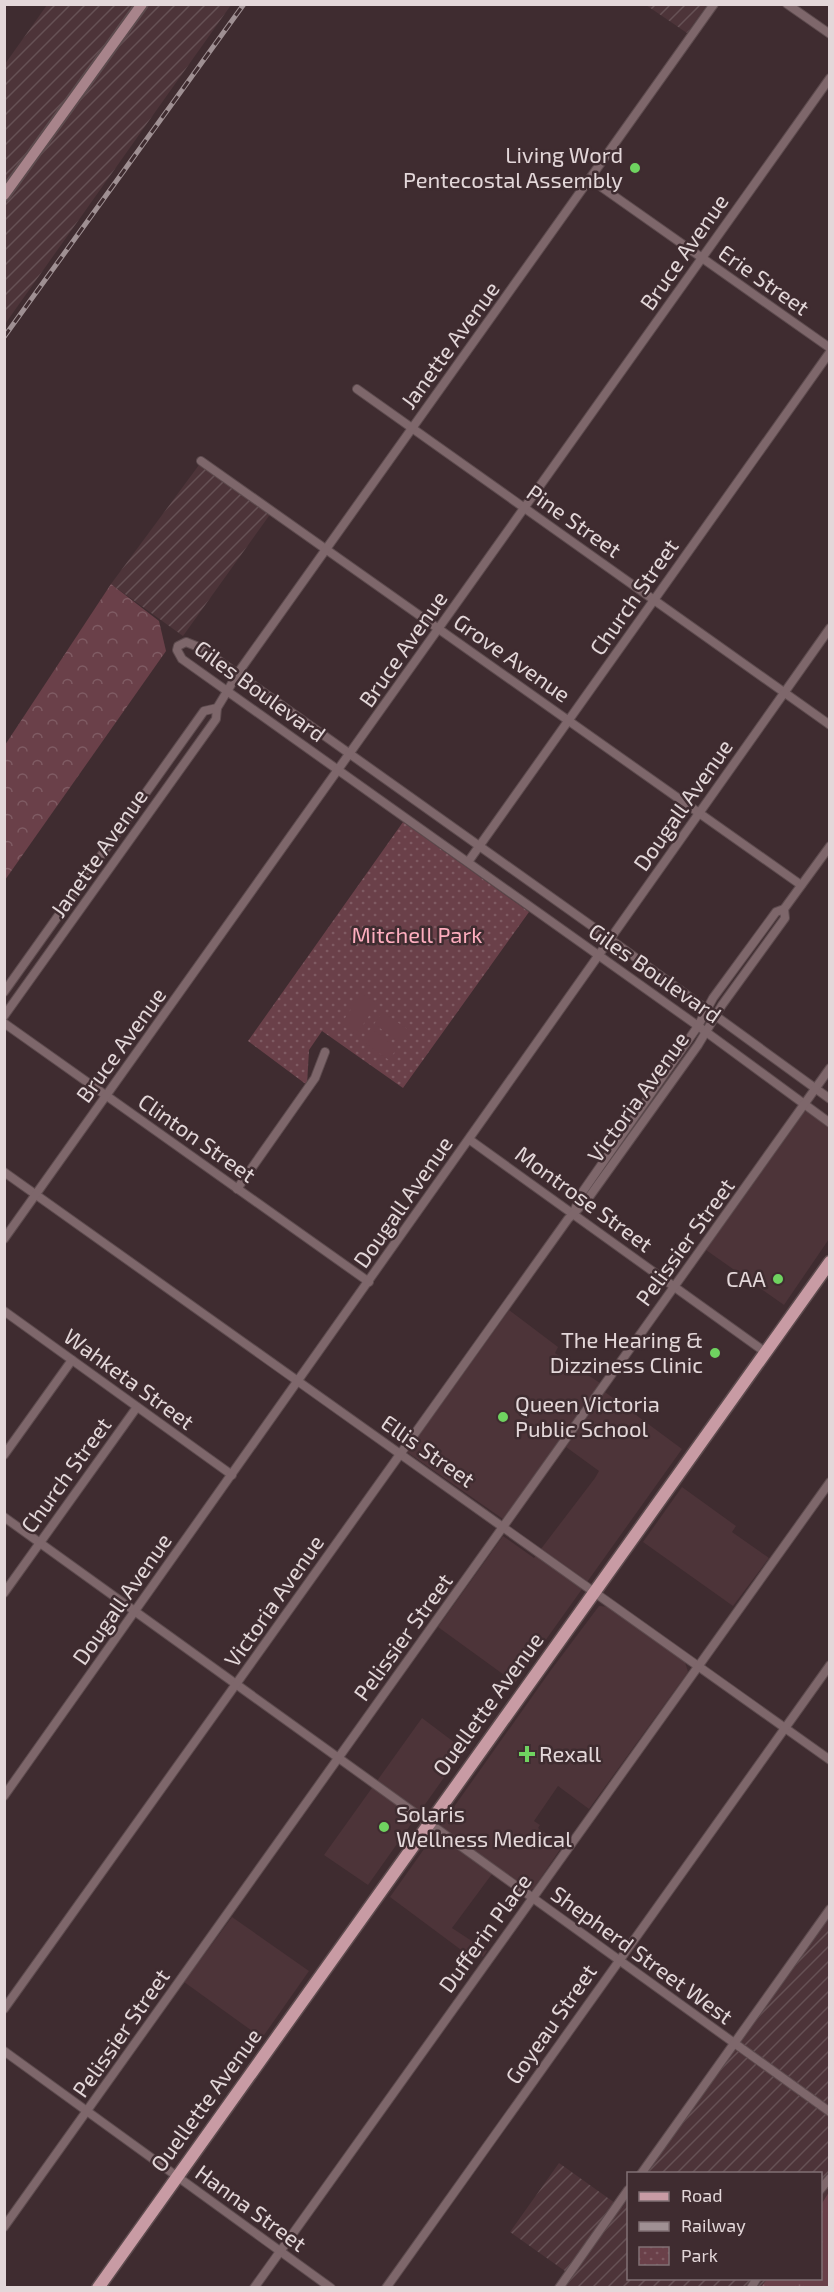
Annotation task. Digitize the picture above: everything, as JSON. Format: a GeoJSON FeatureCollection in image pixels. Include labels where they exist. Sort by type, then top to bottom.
{"type":"FeatureCollection","features":[{"type":"Feature","properties":{"kind":"main road","name":"Ouellette Avenue"},"geometry":{"type":"LineString","coordinates":[[98,2288],[830,1262]]}},
{"type":"Feature","properties":{"kind":"street"},"geometry":{"type":"LineString","coordinates":[[4,195],[142,4]]}},
{"type":"Feature","properties":{"kind":"street","name":"Janette Avenue"},"geometry":{"type":"LineString","coordinates":[[4,1017],[216,719],[217,708],[238,674],[714,4]]}},
{"type":"Feature","properties":{"kind":"street"},"geometry":{"type":"LineString","coordinates":[[788,4],[830,34]]}},
{"type":"Feature","properties":{"kind":"street","name":"Bruce Avenue"},"geometry":{"type":"LineString","coordinates":[[4,1239],[351,755],[830,78]]}},
{"type":"Feature","properties":{"kind":"street","name":"Erie Street"},"geometry":{"type":"LineString","coordinates":[[590,179],[830,350]]}},
{"type":"Feature","properties":{"kind":"street","name":"Church Street"},"geometry":{"type":"LineString","coordinates":[[468,862],[830,350]]}},
{"type":"Feature","properties":{"kind":"street","name":"Pine Street"},"geometry":{"type":"LineString","coordinates":[[357,389],[830,725]]}},
{"type":"Feature","properties":{"kind":"street","name":"Grove Avenue"},"geometry":{"type":"LineString","coordinates":[[201,461],[801,885]]}},
{"type":"Feature","properties":{"kind":"street","name":"Dougall Avenue"},"geometry":{"type":"LineString","coordinates":[[4,1796],[830,628]]}},
{"type":"Feature","properties":{"kind":"street","name":"Giles Boulevard"},"geometry":{"type":"LineString","coordinates":[[830,1099],[238,674],[193,643],[186,642],[178,646],[177,650],[182,660],[707,1032],[830,1122]]}},
{"type":"Feature","properties":{"kind":"street","name":"Janette Avenue"},"geometry":{"type":"LineString","coordinates":[[4,992],[204,711],[217,708]]}},
{"type":"Feature","properties":{"kind":"street","name":"Victoria Avenue"},"geometry":{"type":"LineString","coordinates":[[573,1213],[581,1194],[698,1026],[713,998],[776,912],[784,909],[830,846]]}},
{"type":"Feature","properties":{"kind":"street","name":"Victoria Avenue"},"geometry":{"type":"LineString","coordinates":[[4,2009],[573,1213],[587,1200],[707,1032],[785,918],[784,909]]}},
{"type":"Feature","properties":{"kind":"street","name":"Clinton Street"},"geometry":{"type":"LineString","coordinates":[[4,1023],[369,1282]]}},
{"type":"Feature","properties":{"kind":"street"},"geometry":{"type":"LineString","coordinates":[[237,1189],[315,1078],[326,1053]]}},
{"type":"Feature","properties":{"kind":"street","name":"Pelissier Street"},"geometry":{"type":"LineString","coordinates":[[4,2228],[830,1068]]}},
{"type":"Feature","properties":{"kind":"street","name":"Montrose Street"},"geometry":{"type":"LineString","coordinates":[[470,1140],[765,1352]]}},
{"type":"Feature","properties":{"kind":"street","name":"Ellis Street"},"geometry":{"type":"LineString","coordinates":[[4,1172],[830,1760]]}},
{"type":"Feature","properties":{"kind":"street","name":"Wahketa Street"},"geometry":{"type":"LineString","coordinates":[[4,1311],[232,1476]]}},
{"type":"Feature","properties":{"kind":"street"},"geometry":{"type":"LineString","coordinates":[[4,1455],[72,1360]]}},
{"type":"Feature","properties":{"kind":"street","name":"Church Street"},"geometry":{"type":"LineString","coordinates":[[4,1593],[137,1407]]}},
{"type":"Feature","properties":{"kind":"street","name":"Dufferin Place"},"geometry":{"type":"LineString","coordinates":[[254,2288],[830,1482]]}},
{"type":"Feature","properties":{"kind":"street","name":"Shepherd Street West"},"geometry":{"type":"LineString","coordinates":[[4,1516],[830,2112]]}},
{"type":"Feature","properties":{"kind":"street","name":"Goyeau Street"},"geometry":{"type":"LineString","coordinates":[[386,2288],[830,1665]]}},
{"type":"Feature","properties":{"kind":"street"},"geometry":{"type":"LineString","coordinates":[[641,2172],[830,1909]]}},
{"type":"Feature","properties":{"kind":"street","name":"Hanna Street"},"geometry":{"type":"LineString","coordinates":[[4,2051],[331,2288]]}},
{"type":"Feature","properties":{"kind":"street"},"geometry":{"type":"LineString","coordinates":[[559,2288],[627,2191]]}},
{"type":"Feature","properties":{"kind":"shaded area"},"geometry":{"type":"Polygon","coordinates":[[[47,5],[231,5],[5,324],[5,64],[47,5]]]}},
{"type":"Feature","properties":{"kind":"shaded area"},"geometry":{"type":"Polygon","coordinates":[[[646,5],[707,5],[687,33],[646,5]]]}},
{"type":"Feature","properties":{"kind":"shaded area"},"geometry":{"type":"Polygon","coordinates":[[[199,465],[271,513],[183,636],[111,584],[199,465]]]}},
{"type":"Feature","properties":{"kind":"shaded area"},"geometry":{"type":"Polygon","coordinates":[[[806,1110],[829,1128],[829,1239],[784,1305],[706,1250],[806,1110]]]}},
{"type":"Feature","properties":{"kind":"shaded area","name":"Queen Victoria Public School"},"geometry":{"type":"Polygon","coordinates":[[[509,1310],[558,1347],[555,1353],[600,1383],[503,1519],[407,1452],[509,1310]]]}},
{"type":"Feature","properties":{"kind":"shaded area"},"geometry":{"type":"Polygon","coordinates":[[[605,1392],[682,1449],[515,1683],[438,1627],[503,1536],[534,1558],[595,1478],[599,1471],[566,1447],[605,1392]]]}},
{"type":"Feature","properties":{"kind":"shaded area"},"geometry":{"type":"Polygon","coordinates":[[[682,1487],[736,1526],[732,1532],[769,1558],[733,1606],[643,1542],[682,1487]]]}},
{"type":"Feature","properties":{"kind":"shaded area"},"geometry":{"type":"Polygon","coordinates":[[[599,1606],[612,1607],[685,1662],[688,1672],[589,1809],[558,1786],[534,1821],[540,1825],[538,1828],[563,1845],[534,1888],[522,1896],[492,1874],[452,1928],[487,1951],[483,1957],[477,1951],[472,1958],[390,1897],[599,1606]]]}},
{"type":"Feature","properties":{"kind":"shaded area"},"geometry":{"type":"Polygon","coordinates":[[[422,1718],[467,1752],[455,1762],[368,1885],[324,1855],[422,1718]]]}},
{"type":"Feature","properties":{"kind":"shaded area"},"geometry":{"type":"Polygon","coordinates":[[[232,1917],[309,1971],[262,2038],[184,1982],[232,1917]]]}},
{"type":"Feature","properties":{"kind":"shaded area"},"geometry":{"type":"Polygon","coordinates":[[[829,1917],[829,2287],[565,2287],[572,2276],[510,2232],[559,2163],[622,2208],[627,2200],[627,2280],[822,2280],[822,2172],[648,2172],[829,1917]]]}},
{"type":"Feature","properties":{"kind":"green space"},"geometry":{"type":"Polygon","coordinates":[[[111,584],[159,621],[166,651],[5,880],[5,745],[111,584]]]}},
{"type":"Feature","properties":{"kind":"green space","name":"Mitchell Park"},"geometry":{"type":"Polygon","coordinates":[[[403,822],[529,912],[403,1088],[322,1031],[309,1050],[307,1085],[248,1041],[403,822]]]}},
{"type":"Feature","properties":{"kind":"green space"},"geometry":{"type":"Polygon","coordinates":[[[362,993],[377,1004],[356,1035],[341,1024],[362,993]]]}},
{"type":"Feature","properties":{"kind":"green space"},"geometry":{"type":"Polygon","coordinates":[[[383,1012],[410,1031],[401,1043],[374,1024],[383,1012]]]}},
{"type":"Feature","properties":{"kind":"green space"},"geometry":{"type":"Polygon","coordinates":[[[371,1028],[397,1048],[389,1060],[362,1041],[371,1028]]]}},
{"type":"Feature","properties":{"kind":"green space"},"geometry":{"type":"Polygon","coordinates":[[[829,2192],[829,2287],[761,2287],[766,2280],[822,2280],[822,2203],[829,2192]]]}},
{"type":"Feature","properties":{"kind":"railway"},"geometry":{"type":"LineString","coordinates":[[4,337],[244,4]]}},
{"type":"Feature","properties":{"kind":"place","name":"Living Word Pentecostal Assembly"},"geometry":{"type":"Point","coordinates":[635,168]}},
{"type":"Feature","properties":{"kind":"place","name":"CAA"},"geometry":{"type":"Point","coordinates":[778,1279]}},
{"type":"Feature","properties":{"kind":"place","name":"The Hearing & Dizziness Clinic"},"geometry":{"type":"Point","coordinates":[715,1353]}},
{"type":"Feature","properties":{"kind":"place","name":"Queen Victoria Public School"},"geometry":{"type":"Point","coordinates":[503,1417]}},
{"type":"Feature","properties":{"kind":"place","name":"Rexall"},"geometry":{"type":"Point","coordinates":[527,1754]}},
{"type":"Feature","properties":{"kind":"place","name":"Solaris Wellness Medical"},"geometry":{"type":"Point","coordinates":[384,1827]}}]}
